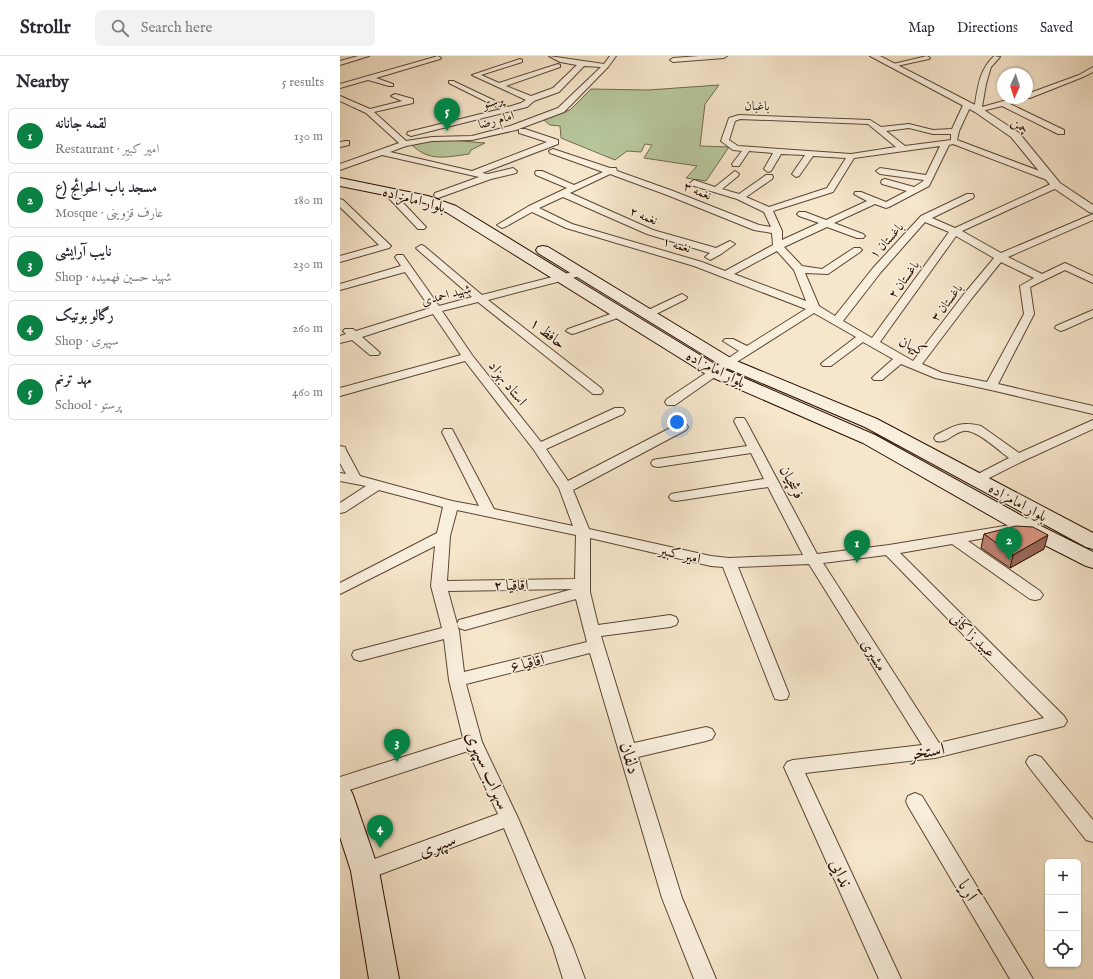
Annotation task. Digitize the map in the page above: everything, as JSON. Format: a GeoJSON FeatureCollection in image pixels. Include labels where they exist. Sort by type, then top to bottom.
{"type":"FeatureCollection","features":[{"type":"Feature","properties":{"kind":"main road","name":"بلوار امامزاده"},"geometry":{"type":"LineString","coordinates":[[340,174],[438,195],[464,205],[502,225],[648,314],[722,367],[871,423],[1093,542]]}},
{"type":"Feature","properties":{"kind":"main road","name":"بلوار امامزاده"},"geometry":{"type":"LineString","coordinates":[[340,182],[428,200],[451,209],[619,314],[722,367],[869,439],[1026,527],[1093,561]]}},
{"type":"Feature","properties":{"kind":"main road"},"geometry":{"type":"LineString","coordinates":[[340,795],[365,871],[384,979]]}},
{"type":"Feature","properties":{"kind":"street"},"geometry":{"type":"LineString","coordinates":[[340,63],[366,56]]}},
{"type":"Feature","properties":{"kind":"street"},"geometry":{"type":"LineString","coordinates":[[552,56],[562,61],[606,66]]}},
{"type":"Feature","properties":{"kind":"street","name":"امام رضا"},"geometry":{"type":"LineString","coordinates":[[340,168],[404,144],[432,139],[472,138],[513,128],[561,110],[606,66],[613,56]]}},
{"type":"Feature","properties":{"kind":"street"},"geometry":{"type":"LineString","coordinates":[[673,60],[724,56]]}},
{"type":"Feature","properties":{"kind":"street","name":"چمن"},"geometry":{"type":"LineString","coordinates":[[874,56],[978,110],[1015,135],[1053,182],[1091,206]]}},
{"type":"Feature","properties":{"kind":"street"},"geometry":{"type":"LineString","coordinates":[[997,57],[988,66],[982,84],[978,110],[1005,104],[1061,132]]}},
{"type":"Feature","properties":{"kind":"street"},"geometry":{"type":"LineString","coordinates":[[340,86],[438,58]]}},
{"type":"Feature","properties":{"kind":"street"},"geometry":{"type":"LineString","coordinates":[[892,65],[927,58]]}},
{"type":"Feature","properties":{"kind":"street"},"geometry":{"type":"LineString","coordinates":[[520,61],[475,75],[531,99]]}},
{"type":"Feature","properties":{"kind":"street"},"geometry":{"type":"LineString","coordinates":[[401,62],[422,70]]}},
{"type":"Feature","properties":{"kind":"street","name":"پرستو"},"geometry":{"type":"LineString","coordinates":[[397,138],[524,105],[531,99],[556,90],[582,64]]}},
{"type":"Feature","properties":{"kind":"street"},"geometry":{"type":"LineString","coordinates":[[500,85],[558,66]]}},
{"type":"Feature","properties":{"kind":"street"},"geometry":{"type":"LineString","coordinates":[[366,69],[383,74]]}},
{"type":"Feature","properties":{"kind":"street"},"geometry":{"type":"LineString","coordinates":[[1033,94],[1081,76],[1093,69]]}},
{"type":"Feature","properties":{"kind":"street"},"geometry":{"type":"LineString","coordinates":[[369,78],[391,85]]}},
{"type":"Feature","properties":{"kind":"street"},"geometry":{"type":"LineString","coordinates":[[340,81],[349,84]]}},
{"type":"Feature","properties":{"kind":"street"},"geometry":{"type":"LineString","coordinates":[[451,82],[509,110]]}},
{"type":"Feature","properties":{"kind":"street"},"geometry":{"type":"LineString","coordinates":[[369,111],[410,101],[395,96]]}},
{"type":"Feature","properties":{"kind":"street"},"geometry":{"type":"LineString","coordinates":[[340,98],[369,111],[404,144]]}},
{"type":"Feature","properties":{"kind":"street"},"geometry":{"type":"LineString","coordinates":[[863,205],[856,198],[874,200],[886,205],[926,184],[950,143],[967,105]]}},
{"type":"Feature","properties":{"kind":"street","name":"باغبان"},"geometry":{"type":"LineString","coordinates":[[903,149],[870,122],[739,117],[732,120],[725,141],[736,148],[851,156],[950,143],[1053,182]]}},
{"type":"Feature","properties":{"kind":"street"},"geometry":{"type":"LineString","coordinates":[[448,125],[472,138]]}},
{"type":"Feature","properties":{"kind":"street"},"geometry":{"type":"LineString","coordinates":[[880,130],[909,126],[933,132],[955,132]]}},
{"type":"Feature","properties":{"kind":"street"},"geometry":{"type":"LineString","coordinates":[[474,173],[555,142],[522,131]]}},
{"type":"Feature","properties":{"kind":"street"},"geometry":{"type":"LineString","coordinates":[[736,164],[747,149]]}},
{"type":"Feature","properties":{"kind":"street","name":"نغمه ۳"},"geometry":{"type":"LineString","coordinates":[[553,151],[670,193],[757,228],[777,231]]}},
{"type":"Feature","properties":{"kind":"street"},"geometry":{"type":"LineString","coordinates":[[740,197],[769,173],[778,151]]}},
{"type":"Feature","properties":{"kind":"street"},"geometry":{"type":"LineString","coordinates":[[381,152],[488,177]]}},
{"type":"Feature","properties":{"kind":"street"},"geometry":{"type":"LineString","coordinates":[[796,174],[811,153]]}},
{"type":"Feature","properties":{"kind":"street"},"geometry":{"type":"LineString","coordinates":[[768,210],[830,190],[851,156]]}},
{"type":"Feature","properties":{"kind":"street"},"geometry":{"type":"LineString","coordinates":[[502,225],[535,207],[610,172],[619,166]]}},
{"type":"Feature","properties":{"kind":"street"},"geometry":{"type":"LineString","coordinates":[[438,195],[488,177],[513,171]]}},
{"type":"Feature","properties":{"kind":"street"},"geometry":{"type":"LineString","coordinates":[[880,171],[929,178]]}},
{"type":"Feature","properties":{"kind":"street"},"geometry":{"type":"LineString","coordinates":[[539,173],[575,189]]}},
{"type":"Feature","properties":{"kind":"street"},"geometry":{"type":"LineString","coordinates":[[717,189],[735,174]]}},
{"type":"Feature","properties":{"kind":"street"},"geometry":{"type":"LineString","coordinates":[[885,182],[915,190]]}},
{"type":"Feature","properties":{"kind":"street"},"geometry":{"type":"LineString","coordinates":[[955,231],[1053,182]]}},
{"type":"Feature","properties":{"kind":"street"},"geometry":{"type":"LineString","coordinates":[[671,402],[722,367],[814,308],[799,269],[778,246],[777,231],[768,210],[740,197],[694,183]]}},
{"type":"Feature","properties":{"kind":"street"},"geometry":{"type":"LineString","coordinates":[[387,191],[421,227]]}},
{"type":"Feature","properties":{"kind":"street","name":"نغمه ۲"},"geometry":{"type":"LineString","coordinates":[[564,194],[650,232],[718,252]]}},
{"type":"Feature","properties":{"kind":"street","name":"باغستان ۱"},"geometry":{"type":"LineString","coordinates":[[838,321],[877,270],[924,218],[970,196]]}},
{"type":"Feature","properties":{"kind":"street","name":"نغمه ۱"},"geometry":{"type":"LineString","coordinates":[[526,199],[535,207],[569,226],[698,264],[814,308]]}},
{"type":"Feature","properties":{"kind":"street"},"geometry":{"type":"LineString","coordinates":[[727,274],[778,246],[874,200]]}},
{"type":"Feature","properties":{"kind":"street"},"geometry":{"type":"LineString","coordinates":[[340,202],[386,246],[340,259]]}},
{"type":"Feature","properties":{"kind":"street"},"geometry":{"type":"LineString","coordinates":[[802,214],[860,236]]}},
{"type":"Feature","properties":{"kind":"street"},"geometry":{"type":"LineString","coordinates":[[1000,257],[1093,217]]}},
{"type":"Feature","properties":{"kind":"street"},"geometry":{"type":"LineString","coordinates":[[924,218],[955,231],[1000,257],[1043,278]]}},
{"type":"Feature","properties":{"kind":"street","name":"باغستان ۲"},"geometry":{"type":"LineString","coordinates":[[873,344],[955,231]]}},
{"type":"Feature","properties":{"kind":"street"},"geometry":{"type":"LineString","coordinates":[[698,264],[730,244]]}},
{"type":"Feature","properties":{"kind":"street","name":"حافظ ۱"},"geometry":{"type":"LineString","coordinates":[[421,248],[480,299],[597,391]]}},
{"type":"Feature","properties":{"kind":"street"},"geometry":{"type":"LineString","coordinates":[[799,269],[824,272],[857,250]]}},
{"type":"Feature","properties":{"kind":"street","name":"استاد بهزاد"},"geometry":{"type":"LineString","coordinates":[[400,257],[468,357],[539,448],[566,488],[583,532]]}},
{"type":"Feature","properties":{"kind":"street","name":"باغستان ۳"},"geometry":{"type":"LineString","coordinates":[[916,366],[968,296],[1000,257]]}},
{"type":"Feature","properties":{"kind":"street"},"geometry":{"type":"LineString","coordinates":[[991,386],[1029,314],[1025,286],[1065,266],[1093,280]]}},
{"type":"Feature","properties":{"kind":"street"},"geometry":{"type":"LineString","coordinates":[[340,287],[407,268]]}},
{"type":"Feature","properties":{"kind":"street","name":"شهید احمدی"},"geometry":{"type":"LineString","coordinates":[[340,340],[351,333],[580,273]]}},
{"type":"Feature","properties":{"kind":"street"},"geometry":{"type":"LineString","coordinates":[[648,314],[682,297]]}},
{"type":"Feature","properties":{"kind":"street","name":"کیهان"},"geometry":{"type":"LineString","coordinates":[[814,308],[900,359],[939,376],[991,386],[1093,410]]}},
{"type":"Feature","properties":{"kind":"street"},"geometry":{"type":"LineString","coordinates":[[1060,328],[1093,313]]}},
{"type":"Feature","properties":{"kind":"street"},"geometry":{"type":"LineString","coordinates":[[572,331],[619,314]]}},
{"type":"Feature","properties":{"kind":"street"},"geometry":{"type":"LineString","coordinates":[[351,333],[374,353]]}},
{"type":"Feature","properties":{"kind":"street"},"geometry":{"type":"LineString","coordinates":[[827,364],[863,337]]}},
{"type":"Feature","properties":{"kind":"street"},"geometry":{"type":"LineString","coordinates":[[729,341],[747,351]]}},
{"type":"Feature","properties":{"kind":"street"},"geometry":{"type":"LineString","coordinates":[[340,392],[468,357]]}},
{"type":"Feature","properties":{"kind":"street"},"geometry":{"type":"LineString","coordinates":[[878,378],[900,359]]}},
{"type":"Feature","properties":{"kind":"street"},"geometry":{"type":"LineString","coordinates":[[539,448],[619,411]]}},
{"type":"Feature","properties":{"kind":"street","name":"فرشچیان"},"geometry":{"type":"LineString","coordinates":[[740,421],[813,558]]}},
{"type":"Feature","properties":{"kind":"street"},"geometry":{"type":"LineString","coordinates":[[977,480],[1018,458],[1093,424]]}},
{"type":"Feature","properties":{"kind":"street"},"geometry":{"type":"LineString","coordinates":[[566,488],[682,427]]}},
{"type":"Feature","properties":{"kind":"street"},"geometry":{"type":"LineString","coordinates":[[940,438],[962,428],[977,429],[1018,458]]}},
{"type":"Feature","properties":{"kind":"street"},"geometry":{"type":"LineString","coordinates":[[448,432],[488,511]]}},
{"type":"Feature","properties":{"kind":"street"},"geometry":{"type":"LineString","coordinates":[[658,464],[756,449]]}},
{"type":"Feature","properties":{"kind":"street"},"geometry":{"type":"LineString","coordinates":[[340,450],[355,480]]}},
{"type":"Feature","properties":{"kind":"street","name":"امیر کبیر"},"geometry":{"type":"LineString","coordinates":[[340,477],[377,485],[451,505],[488,511],[711,561],[729,563],[813,558],[889,550],[1026,527]]}},
{"type":"Feature","properties":{"kind":"street"},"geometry":{"type":"LineString","coordinates":[[676,497],[773,482]]}},
{"type":"Feature","properties":{"kind":"street"},"geometry":{"type":"LineString","coordinates":[[340,509],[377,485]]}},
{"type":"Feature","properties":{"kind":"street","name":"سهراب سپهری"},"geometry":{"type":"LineString","coordinates":[[451,505],[443,536],[439,586],[458,627],[457,680],[472,742],[509,818],[563,947],[574,979]]}},
{"type":"Feature","properties":{"kind":"street"},"geometry":{"type":"LineString","coordinates":[[1026,527],[1041,515]]}},
{"type":"Feature","properties":{"kind":"street","name":"دلفان"},"geometry":{"type":"LineString","coordinates":[[583,532],[582,588],[594,639],[672,898],[705,979]]}},
{"type":"Feature","properties":{"kind":"street"},"geometry":{"type":"LineString","coordinates":[[340,589],[443,536]]}},
{"type":"Feature","properties":{"kind":"street"},"geometry":{"type":"LineString","coordinates":[[955,540],[1035,595]]}},
{"type":"Feature","properties":{"kind":"street","name":"عبید زاکانی"},"geometry":{"type":"LineString","coordinates":[[889,550],[1058,721]]}},
{"type":"Feature","properties":{"kind":"street","name":"مشیری"},"geometry":{"type":"LineString","coordinates":[[813,558],[935,751]]}},
{"type":"Feature","properties":{"kind":"street"},"geometry":{"type":"LineString","coordinates":[[729,563],[781,694]]}},
{"type":"Feature","properties":{"kind":"street","name":"اقاقیا ۲"},"geometry":{"type":"LineString","coordinates":[[439,586],[582,588]]}},
{"type":"Feature","properties":{"kind":"street"},"geometry":{"type":"LineString","coordinates":[[360,655],[458,627],[582,588]]}},
{"type":"Feature","properties":{"kind":"street","name":"اقاقیا ۶"},"geometry":{"type":"LineString","coordinates":[[457,680],[594,639],[670,621]]}},
{"type":"Feature","properties":{"kind":"street","name":"استخر"},"geometry":{"type":"LineString","coordinates":[[793,767],[935,751],[1058,721]]}},
{"type":"Feature","properties":{"kind":"street"},"geometry":{"type":"LineString","coordinates":[[628,752],[706,734]]}},
{"type":"Feature","properties":{"kind":"street"},"geometry":{"type":"LineString","coordinates":[[340,785],[472,742]]}},
{"type":"Feature","properties":{"kind":"street"},"geometry":{"type":"LineString","coordinates":[[1035,762],[1093,834]]}},
{"type":"Feature","properties":{"kind":"street","name":"ندایی"},"geometry":{"type":"LineString","coordinates":[[793,767],[890,979]]}},
{"type":"Feature","properties":{"kind":"street","name":"آریا"},"geometry":{"type":"LineString","coordinates":[[915,801],[1022,979]]}},
{"type":"Feature","properties":{"kind":"street","name":"سپهری"},"geometry":{"type":"LineString","coordinates":[[365,871],[509,818]]}},
{"type":"Feature","properties":{"kind":"green space"},"geometry":{"type":"Polygon","coordinates":[[[719,85],[705,104],[700,146],[729,147],[706,181],[686,178],[697,166],[644,158],[652,145],[645,144],[641,152],[627,151],[615,160],[561,138],[560,126],[550,125],[544,120],[570,110],[591,89],[648,90],[719,85]]]}},
{"type":"Feature","properties":{"kind":"green space"},"geometry":{"type":"Polygon","coordinates":[[[450,140],[485,143],[471,150],[469,154],[446,157],[425,154],[412,145],[428,141],[450,140]]]}},
{"type":"Feature","properties":{"kind":"building"},"geometry":{"type":"Polygon","coordinates":[[[1016,526],[1033,527],[1048,535],[1013,555],[984,534],[1016,526]]]}},
{"type":"Feature","properties":{"kind":"place","name":"مهد ترنم"},"geometry":{"type":"Point","coordinates":[447,131]}},
{"type":"Feature","properties":{"kind":"place","name":"مسجد باب الحوائج (ع"},"geometry":{"type":"Point","coordinates":[1009,560]}},
{"type":"Feature","properties":{"kind":"place","name":"لقمه جانانه"},"geometry":{"type":"Point","coordinates":[857,563]}},
{"type":"Feature","properties":{"kind":"place","name":"نایب آرایشی"},"geometry":{"type":"Point","coordinates":[397,762]}},
{"type":"Feature","properties":{"kind":"place","name":"رگالو بوتیک"},"geometry":{"type":"Point","coordinates":[380,848]}}]}
